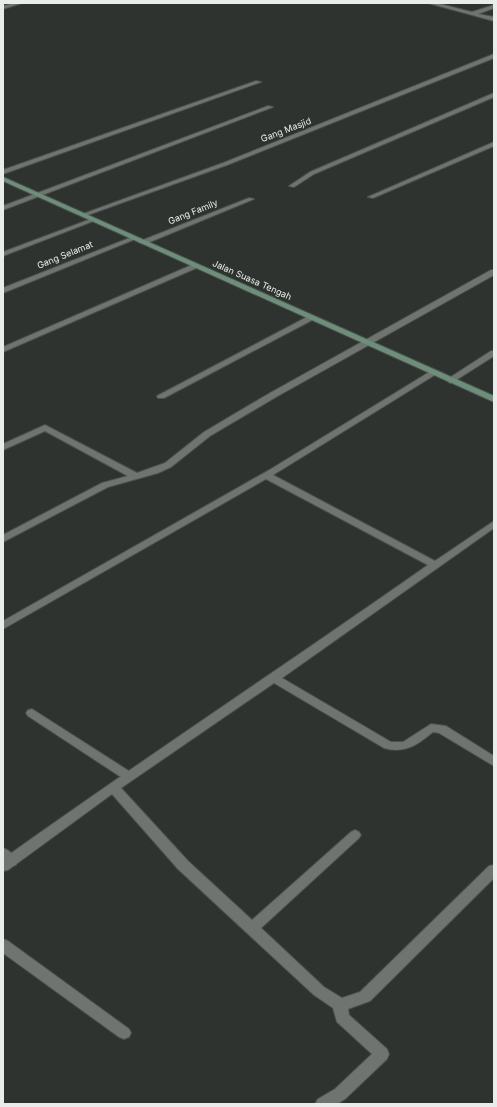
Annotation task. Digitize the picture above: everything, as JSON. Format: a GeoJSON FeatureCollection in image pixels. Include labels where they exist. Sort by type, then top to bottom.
{"type":"FeatureCollection","features":[{"type":"Feature","properties":{"kind":"street"},"geometry":{"type":"LineString","coordinates":[[3,8],[20,3]]}},
{"type":"Feature","properties":{"kind":"street"},"geometry":{"type":"LineString","coordinates":[[430,3],[494,19]]}},
{"type":"Feature","properties":{"kind":"street"},"geometry":{"type":"LineString","coordinates":[[472,14],[494,6]]}},
{"type":"Feature","properties":{"kind":"street","name":"Gang Masjid"},"geometry":{"type":"LineString","coordinates":[[83,215],[225,164],[494,56]]}},
{"type":"Feature","properties":{"kind":"street"},"geometry":{"type":"LineString","coordinates":[[485,60],[494,62]]}},
{"type":"Feature","properties":{"kind":"street"},"geometry":{"type":"LineString","coordinates":[[3,172],[258,82]]}},
{"type":"Feature","properties":{"kind":"street"},"geometry":{"type":"LineString","coordinates":[[292,186],[312,173],[494,95]]}},
{"type":"Feature","properties":{"kind":"street"},"geometry":{"type":"LineString","coordinates":[[3,208],[270,108]]}},
{"type":"Feature","properties":{"kind":"street"},"geometry":{"type":"LineString","coordinates":[[371,197],[494,144]]}},
{"type":"Feature","properties":{"kind":"street","name":"Jalan Suasa Tengah"},"geometry":{"type":"LineString","coordinates":[[3,179],[494,399]]}},
{"type":"Feature","properties":{"kind":"street","name":"Gang Family"},"geometry":{"type":"LineString","coordinates":[[142,242],[251,199]]}},
{"type":"Feature","properties":{"kind":"street"},"geometry":{"type":"LineString","coordinates":[[3,254],[93,220]]}},
{"type":"Feature","properties":{"kind":"street","name":"Gang Selamat"},"geometry":{"type":"LineString","coordinates":[[3,291],[134,238]]}},
{"type":"Feature","properties":{"kind":"street"},"geometry":{"type":"LineString","coordinates":[[3,350],[197,266]]}},
{"type":"Feature","properties":{"kind":"street"},"geometry":{"type":"LineString","coordinates":[[3,539],[105,485],[168,465],[207,434],[273,394],[494,272]]}},
{"type":"Feature","properties":{"kind":"street"},"geometry":{"type":"LineString","coordinates":[[161,396],[312,318]]}},
{"type":"Feature","properties":{"kind":"street"},"geometry":{"type":"LineString","coordinates":[[450,380],[494,353]]}},
{"type":"Feature","properties":{"kind":"street"},"geometry":{"type":"LineString","coordinates":[[3,626],[342,432],[434,373]]}},
{"type":"Feature","properties":{"kind":"street"},"geometry":{"type":"LineString","coordinates":[[3,448],[45,428],[135,476]]}},
{"type":"Feature","properties":{"kind":"street"},"geometry":{"type":"LineString","coordinates":[[267,476],[435,565]]}},
{"type":"Feature","properties":{"kind":"street"},"geometry":{"type":"LineString","coordinates":[[6,860],[274,678],[494,524]]}},
{"type":"Feature","properties":{"kind":"street"},"geometry":{"type":"LineString","coordinates":[[274,678],[388,745],[398,748],[405,746],[431,728],[442,729],[494,762]]}},
{"type":"Feature","properties":{"kind":"street"},"geometry":{"type":"LineString","coordinates":[[32,713],[128,776]]}},
{"type":"Feature","properties":{"kind":"street"},"geometry":{"type":"LineString","coordinates":[[113,787],[183,865],[319,991],[340,1006],[342,1018],[382,1054],[340,1094],[323,1104]]}},
{"type":"Feature","properties":{"kind":"street"},"geometry":{"type":"LineString","coordinates":[[252,928],[355,835]]}},
{"type":"Feature","properties":{"kind":"street"},"geometry":{"type":"LineString","coordinates":[[340,1006],[365,997],[494,870]]}},
{"type":"Feature","properties":{"kind":"street"},"geometry":{"type":"LineString","coordinates":[[3,944],[124,1033]]}}]}
